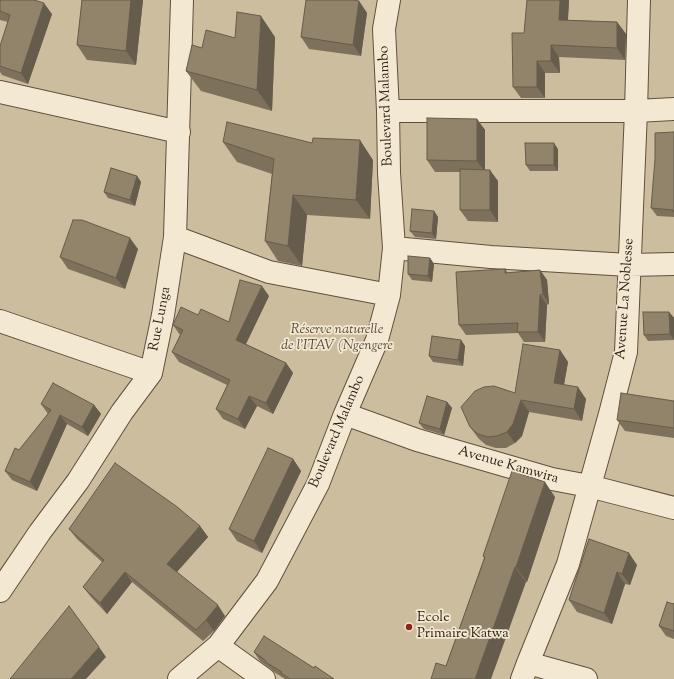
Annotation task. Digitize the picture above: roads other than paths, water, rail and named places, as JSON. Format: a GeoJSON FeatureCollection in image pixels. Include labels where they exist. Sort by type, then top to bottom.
{"type":"FeatureCollection","features":[{"type":"Feature","properties":{"kind":"street","name":"Rue Lunga"},"geometry":{"type":"LineString","coordinates":[[0,591],[40,532],[78,481],[122,412],[151,372],[163,315],[175,237],[182,0]]}},
{"type":"Feature","properties":{"kind":"street","name":"Boulevard Malambo"},"geometry":{"type":"LineString","coordinates":[[179,679],[218,646],[267,581],[318,484],[345,414],[377,340],[388,295],[394,248],[389,173],[384,29],[389,0]]}},
{"type":"Feature","properties":{"kind":"street","name":"Avenue La Noblesse"},"geometry":{"type":"LineString","coordinates":[[525,671],[568,564],[626,352],[639,0]]}},
{"type":"Feature","properties":{"kind":"street"},"geometry":{"type":"LineString","coordinates":[[0,92],[178,132]]}},
{"type":"Feature","properties":{"kind":"street"},"geometry":{"type":"LineString","coordinates":[[388,111],[636,111],[674,109]]}},
{"type":"Feature","properties":{"kind":"street"},"geometry":{"type":"LineString","coordinates":[[175,237],[269,272],[388,295]]}},
{"type":"Feature","properties":{"kind":"street"},"geometry":{"type":"LineString","coordinates":[[394,248],[491,257],[629,265],[674,264]]}},
{"type":"Feature","properties":{"kind":"street"},"geometry":{"type":"LineString","coordinates":[[0,321],[151,372]]}},
{"type":"Feature","properties":{"kind":"street","name":"Avenue Kamwira"},"geometry":{"type":"LineString","coordinates":[[345,414],[417,440],[552,480],[589,486],[674,508]]}},
{"type":"Feature","properties":{"kind":"street"},"geometry":{"type":"LineString","coordinates":[[218,646],[264,679]]}},
{"type":"Feature","properties":{"kind":"street"},"geometry":{"type":"LineString","coordinates":[[525,671],[586,679]]}},
{"type":"Feature","properties":{"kind":"place","name":"Ecole Primaire Katwa"},"geometry":{"type":"Point","coordinates":[409,627]}},
{"type":"Feature","properties":{"kind":"park label","name":"Réserve naturelle de l'ITAV (Ngengere"},"geometry":{"type":"Point","coordinates":[337,340]}}]}
